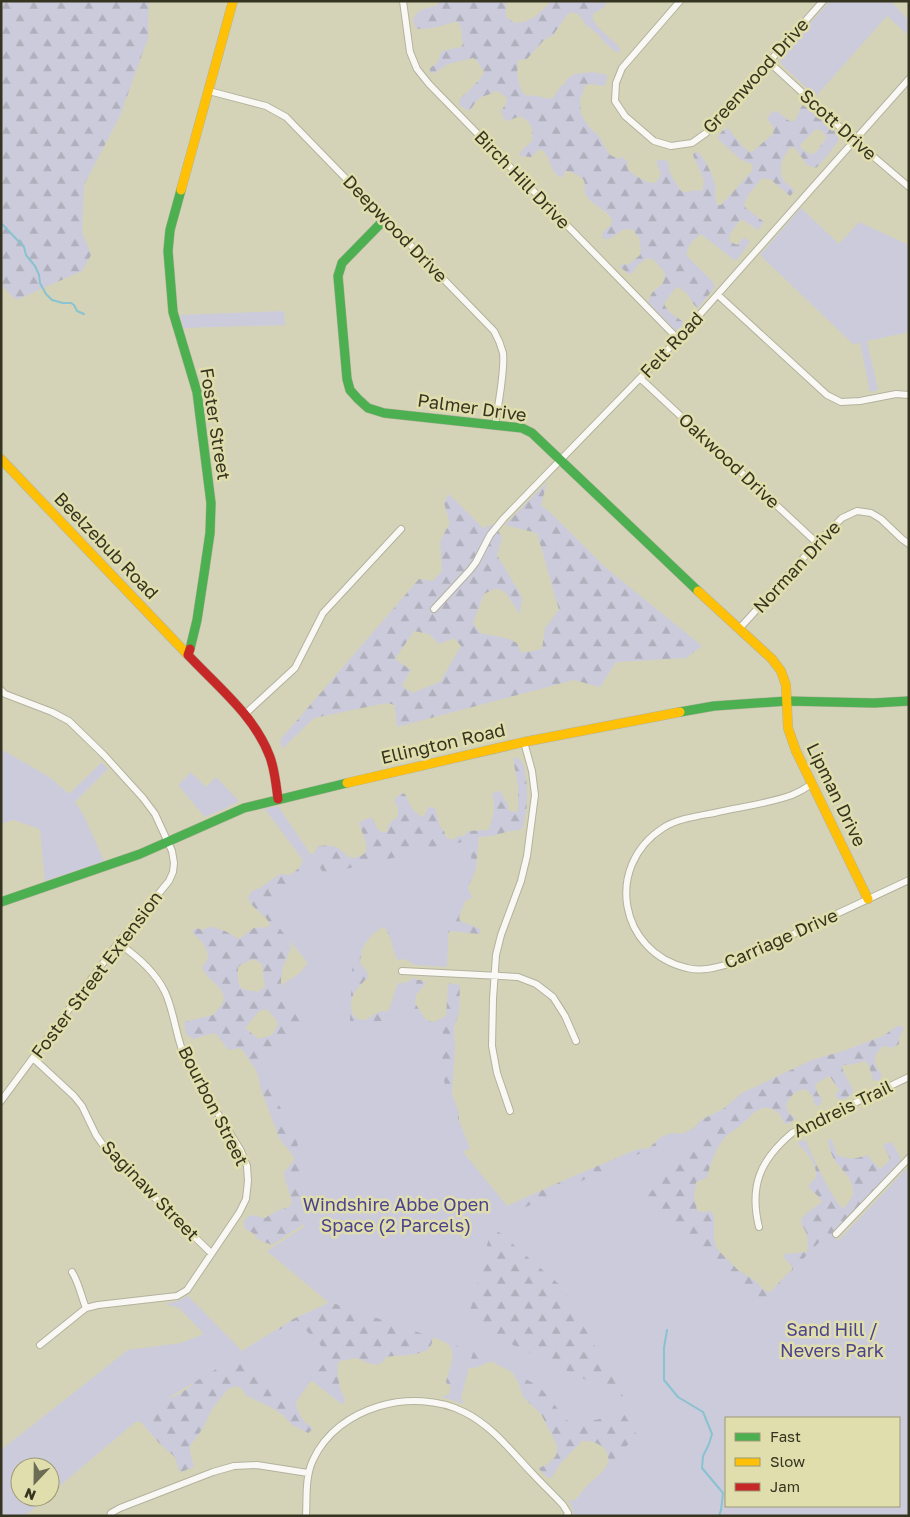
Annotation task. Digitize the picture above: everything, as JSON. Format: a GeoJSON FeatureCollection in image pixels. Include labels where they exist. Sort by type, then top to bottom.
{"type":"FeatureCollection","features":[{"type":"Feature","properties":{"kind":"street","name":"Foster Street"},"geometry":{"type":"LineString","coordinates":[[188,655],[197,621],[211,521],[211,503],[197,392],[173,312],[168,251],[170,230],[233,1]]}},
{"type":"Feature","properties":{"kind":"street","name":"Birch Hill Drive"},"geometry":{"type":"LineString","coordinates":[[403,1],[410,52],[417,69],[429,84],[678,339]]}},
{"type":"Feature","properties":{"kind":"street","name":"Greenwood Drive"},"geometry":{"type":"LineString","coordinates":[[680,1],[622,68],[616,84],[615,101],[624,116],[654,141],[671,146],[692,143],[706,133],[818,3]]}},
{"type":"Feature","properties":{"kind":"street","name":"Scott Drive"},"geometry":{"type":"LineString","coordinates":[[769,62],[854,140],[909,187]]}},
{"type":"Feature","properties":{"kind":"street","name":"Felt Road"},"geometry":{"type":"LineString","coordinates":[[434,609],[474,565],[490,535],[504,518],[678,339],[909,79]]}},
{"type":"Feature","properties":{"kind":"street","name":"Deepwood Drive"},"geometry":{"type":"LineString","coordinates":[[208,91],[266,106],[286,117],[494,331],[500,342],[503,355],[495,425]]}},
{"type":"Feature","properties":{"kind":"street","name":"Palmer Drive"},"geometry":{"type":"LineString","coordinates":[[385,219],[342,263],[338,276],[347,379],[350,390],[368,408],[384,413],[522,428],[532,433],[772,659],[781,671],[786,685],[787,700]]}},
{"type":"Feature","properties":{"kind":"street"},"geometry":{"type":"LineString","coordinates":[[718,295],[827,395],[841,402],[860,401],[896,394],[909,395]]}},
{"type":"Feature","properties":{"kind":"street","name":"Oakwood Drive"},"geometry":{"type":"LineString","coordinates":[[641,379],[816,544]]}},
{"type":"Feature","properties":{"kind":"street","name":"Beelzebub Road"},"geometry":{"type":"LineString","coordinates":[[1,459],[188,655]]}},
{"type":"Feature","properties":{"kind":"street","name":"Norman Drive"},"geometry":{"type":"LineString","coordinates":[[739,629],[842,518],[857,511],[871,513],[881,519],[902,540],[909,544]]}},
{"type":"Feature","properties":{"kind":"street"},"geometry":{"type":"LineString","coordinates":[[244,715],[295,668],[323,612],[401,529]]}},
{"type":"Feature","properties":{"kind":"street"},"geometry":{"type":"LineString","coordinates":[[188,655],[244,715],[261,739],[268,752],[278,799]]}},
{"type":"Feature","properties":{"kind":"street","name":"Foster Street Extension"},"geometry":{"type":"LineString","coordinates":[[1,690],[5,694],[52,712],[69,721],[104,755],[155,814],[169,842],[174,863],[169,881],[118,943],[1,1101]]}},
{"type":"Feature","properties":{"kind":"street","name":"Ellington Road"},"geometry":{"type":"LineString","coordinates":[[1,902],[140,854],[244,808],[524,742],[714,706],[787,700],[874,703],[909,701]]}},
{"type":"Feature","properties":{"kind":"street","name":"Lipman Drive"},"geometry":{"type":"LineString","coordinates":[[787,700],[788,728],[796,751],[868,899]]}},
{"type":"Feature","properties":{"kind":"street"},"geometry":{"type":"LineString","coordinates":[[510,1111],[497,1073],[492,1046],[494,975],[500,935],[522,881],[535,796],[532,771],[524,742]]}},
{"type":"Feature","properties":{"kind":"street","name":"Carriage Drive"},"geometry":{"type":"LineString","coordinates":[[812,784],[793,794],[774,800],[689,818],[664,827],[643,844],[630,866],[626,889],[627,906],[633,927],[646,945],[666,961],[688,969],[712,969],[732,963],[909,880]]}},
{"type":"Feature","properties":{"kind":"street","name":"Bourbon Street"},"geometry":{"type":"LineString","coordinates":[[40,1345],[86,1308],[177,1296],[187,1290],[239,1213],[246,1199],[247,1166],[241,1151],[187,1061],[166,994],[154,973],[129,950],[118,943]]}},
{"type":"Feature","properties":{"kind":"street"},"geometry":{"type":"LineString","coordinates":[[402,971],[518,977],[536,984],[553,997],[565,1016],[576,1041]]}},
{"type":"Feature","properties":{"kind":"street","name":"Saginaw Street"},"geometry":{"type":"LineString","coordinates":[[34,1058],[82,1106],[96,1135],[108,1152],[211,1254]]}},
{"type":"Feature","properties":{"kind":"street","name":"Andreis Trail"},"geometry":{"type":"LineString","coordinates":[[759,1227],[755,1210],[758,1180],[765,1162],[778,1144],[792,1133],[909,1077]]}},
{"type":"Feature","properties":{"kind":"street"},"geometry":{"type":"LineString","coordinates":[[836,1234],[909,1158]]}},
{"type":"Feature","properties":{"kind":"street"},"geometry":{"type":"LineString","coordinates":[[72,1272],[77,1280],[86,1308]]}},
{"type":"Feature","properties":{"kind":"street"},"geometry":{"type":"LineString","coordinates":[[306,1516],[308,1473],[327,1438],[351,1418],[382,1405],[413,1400],[450,1406],[481,1422],[564,1505],[567,1514]]}},
{"type":"Feature","properties":{"kind":"street"},"geometry":{"type":"LineString","coordinates":[[110,1516],[111,1513],[120,1508],[212,1472],[234,1466],[257,1465],[308,1473]]}},
{"type":"Feature","properties":{"kind":"green space"},"geometry":{"type":"Polygon","coordinates":[[[1,1],[149,1],[148,38],[120,116],[84,185],[82,232],[91,255],[82,271],[16,300],[1,285],[1,1]]]}},
{"type":"Feature","properties":{"kind":"green space"},"geometry":{"type":"Polygon","coordinates":[[[438,1],[504,1],[506,17],[515,23],[535,17],[552,1],[607,1],[604,7],[593,14],[593,20],[618,46],[619,52],[617,53],[604,42],[599,35],[586,25],[578,14],[571,12],[553,35],[544,40],[527,59],[518,60],[517,74],[519,83],[524,95],[552,99],[567,79],[575,74],[593,72],[607,75],[605,86],[585,85],[580,100],[581,114],[589,127],[599,136],[610,155],[619,159],[622,157],[628,162],[628,170],[648,182],[656,183],[661,174],[657,160],[665,160],[669,163],[671,174],[681,191],[702,191],[704,180],[693,155],[695,152],[698,152],[704,159],[710,172],[715,185],[715,196],[718,205],[721,205],[752,171],[753,165],[740,159],[718,137],[722,131],[728,128],[742,146],[752,152],[773,134],[774,128],[767,119],[773,111],[792,122],[797,118],[803,105],[837,132],[839,136],[838,141],[816,168],[807,165],[795,148],[791,147],[788,150],[783,158],[781,172],[784,181],[794,190],[790,196],[770,179],[762,178],[749,194],[744,204],[746,208],[764,222],[758,230],[743,220],[739,221],[730,234],[729,241],[737,245],[744,237],[750,242],[737,260],[734,260],[701,234],[693,241],[689,246],[687,256],[712,281],[715,287],[698,308],[684,291],[676,287],[664,304],[670,312],[683,322],[682,326],[676,331],[648,302],[652,293],[663,282],[665,273],[654,260],[649,258],[639,264],[633,273],[629,274],[620,267],[621,265],[629,264],[640,255],[639,238],[633,230],[622,230],[610,239],[603,239],[603,233],[611,225],[612,219],[587,197],[582,178],[567,171],[565,171],[563,177],[559,177],[553,170],[545,153],[540,149],[531,157],[519,156],[522,150],[532,141],[532,129],[529,123],[520,116],[508,121],[504,119],[501,111],[507,102],[506,97],[495,91],[480,98],[469,111],[459,105],[460,98],[474,86],[484,72],[477,61],[473,58],[448,64],[434,73],[430,72],[430,68],[437,63],[442,51],[461,47],[463,44],[461,29],[457,21],[430,28],[419,29],[416,27],[413,20],[420,10],[438,5],[438,1]],[[816,129],[800,145],[803,150],[812,155],[817,151],[827,137],[822,131],[816,129]]]}},
{"type":"Feature","properties":{"kind":"green space"},"geometry":{"type":"Polygon","coordinates":[[[830,1],[891,1],[909,21],[909,36],[887,16],[816,96],[783,66],[780,60],[781,56],[830,1]]]}},
{"type":"Feature","properties":{"kind":"green space"},"geometry":{"type":"Polygon","coordinates":[[[801,208],[839,244],[859,222],[909,245],[909,332],[867,341],[878,390],[870,392],[860,343],[853,344],[760,255],[801,208]]]}},
{"type":"Feature","properties":{"kind":"green space"},"geometry":{"type":"Polygon","coordinates":[[[284,311],[285,325],[183,328],[180,315],[284,311]]]}},
{"type":"Feature","properties":{"kind":"green space"},"geometry":{"type":"Polygon","coordinates":[[[547,482],[541,505],[606,568],[702,646],[686,658],[616,662],[600,687],[574,680],[397,727],[395,705],[386,703],[314,718],[282,749],[280,740],[419,579],[433,581],[442,571],[440,541],[450,523],[444,503],[448,494],[483,528],[494,524],[502,537],[497,555],[522,597],[520,614],[505,592],[496,588],[484,594],[473,623],[480,633],[509,639],[517,643],[521,653],[542,649],[545,628],[559,610],[537,533],[505,525],[547,482]],[[414,631],[395,659],[411,670],[402,686],[412,693],[440,682],[461,646],[454,638],[439,644],[429,634],[414,631]]]}},
{"type":"Feature","properties":{"kind":"green space"},"geometry":{"type":"Polygon","coordinates":[[[1,749],[49,777],[69,794],[102,762],[108,769],[75,802],[84,816],[104,861],[45,881],[40,829],[13,820],[1,824],[1,749]]]}},
{"type":"Feature","properties":{"kind":"green space"},"geometry":{"type":"Polygon","coordinates":[[[513,758],[520,760],[525,769],[527,801],[523,828],[479,837],[476,869],[468,888],[472,898],[465,901],[459,917],[460,921],[480,929],[480,933],[451,931],[411,960],[407,960],[403,959],[385,928],[377,928],[362,948],[360,963],[367,972],[368,977],[355,992],[351,1001],[354,1016],[359,1020],[364,1020],[379,1012],[391,1010],[415,980],[421,980],[425,984],[416,995],[415,1003],[426,1020],[434,1022],[446,1016],[448,985],[450,983],[460,985],[459,1013],[454,1027],[455,1046],[452,1094],[459,1113],[461,1129],[360,1038],[319,968],[289,938],[291,948],[283,967],[281,984],[287,989],[299,1008],[304,1025],[297,1124],[307,1222],[272,1245],[259,1240],[253,1233],[245,1229],[245,1219],[251,1215],[265,1218],[291,1206],[291,1197],[284,1172],[294,1161],[294,1158],[280,1140],[260,1087],[256,1070],[243,1051],[240,1048],[228,1050],[214,1033],[193,1039],[186,1034],[184,1022],[213,1015],[224,999],[220,988],[205,973],[202,967],[206,963],[208,956],[206,948],[192,932],[196,928],[203,930],[213,927],[239,939],[254,928],[269,927],[268,921],[252,905],[248,897],[252,891],[260,888],[280,874],[289,875],[293,873],[300,867],[303,860],[314,853],[318,846],[334,847],[352,858],[360,856],[366,850],[366,845],[359,822],[372,818],[381,832],[387,832],[389,824],[398,816],[398,808],[394,800],[401,793],[405,794],[412,808],[420,816],[424,817],[428,807],[435,808],[440,826],[446,837],[452,840],[463,836],[469,831],[489,830],[494,808],[492,795],[495,792],[500,791],[508,805],[509,811],[518,812],[518,786],[513,758]],[[253,959],[239,966],[238,979],[242,988],[257,992],[265,987],[262,964],[253,959]],[[267,1009],[259,1011],[245,1028],[259,1039],[272,1035],[278,1025],[267,1009]]]}},
{"type":"Feature","properties":{"kind":"green space"},"geometry":{"type":"Polygon","coordinates":[[[191,772],[206,787],[216,777],[239,801],[205,817],[178,785],[191,772]]]}},
{"type":"Feature","properties":{"kind":"green space"},"geometry":{"type":"Polygon","coordinates":[[[278,806],[324,874],[470,840],[472,868],[462,901],[449,921],[447,967],[415,965],[405,959],[397,960],[386,925],[353,947],[350,1021],[385,1021],[398,983],[404,983],[417,978],[410,1024],[443,1032],[440,1051],[445,1086],[470,1148],[463,1152],[513,1213],[722,1115],[644,1199],[757,1307],[828,1233],[838,1241],[909,1166],[909,1516],[587,1516],[582,1513],[580,1516],[574,1516],[572,1506],[568,1500],[573,1501],[577,1499],[637,1435],[624,1414],[571,1425],[539,1386],[473,1352],[461,1398],[464,1404],[442,1397],[449,1394],[461,1347],[327,1301],[267,1251],[304,1227],[297,1136],[256,1066],[281,1052],[304,1024],[283,984],[300,973],[308,963],[263,908],[308,867],[265,809],[278,806]],[[492,1226],[467,1323],[624,1398],[561,1286],[492,1226]]]}},
{"type":"Feature","properties":{"kind":"green space"},"geometry":{"type":"Polygon","coordinates":[[[897,1026],[904,1028],[899,1037],[899,1044],[892,1048],[884,1046],[875,1056],[875,1063],[882,1075],[879,1081],[873,1080],[869,1066],[865,1061],[843,1065],[843,1070],[853,1091],[847,1098],[838,1099],[835,1094],[839,1090],[829,1076],[815,1084],[822,1100],[819,1106],[815,1105],[812,1095],[805,1089],[798,1091],[791,1097],[786,1106],[789,1113],[795,1119],[788,1124],[784,1123],[777,1111],[767,1108],[759,1110],[728,1134],[719,1145],[707,1178],[696,1182],[694,1197],[697,1210],[702,1212],[710,1211],[714,1215],[714,1240],[717,1249],[738,1270],[757,1282],[765,1291],[771,1292],[792,1270],[792,1266],[784,1258],[785,1254],[807,1252],[807,1237],[801,1223],[802,1219],[822,1202],[808,1187],[816,1178],[816,1173],[814,1164],[798,1144],[799,1140],[806,1141],[828,1188],[843,1208],[852,1198],[852,1184],[833,1157],[828,1140],[832,1140],[837,1155],[852,1158],[867,1155],[880,1169],[890,1160],[884,1144],[892,1142],[900,1157],[901,1161],[860,1204],[836,1236],[838,1241],[725,1417],[725,1507],[856,1516],[579,1516],[572,1505],[606,1466],[608,1454],[604,1448],[593,1442],[582,1441],[560,1464],[552,1477],[548,1478],[538,1468],[547,1465],[555,1457],[557,1445],[541,1414],[523,1397],[519,1384],[511,1370],[494,1360],[475,1368],[463,1367],[451,1385],[448,1385],[446,1382],[452,1357],[451,1348],[448,1344],[433,1337],[428,1349],[415,1354],[386,1357],[380,1364],[376,1365],[357,1358],[339,1361],[340,1387],[345,1400],[343,1405],[311,1380],[296,1402],[301,1417],[312,1427],[312,1430],[308,1433],[292,1425],[283,1415],[272,1408],[247,1396],[240,1387],[236,1386],[228,1389],[212,1409],[203,1428],[190,1446],[194,1467],[181,1472],[175,1457],[159,1443],[141,1422],[122,1422],[164,1399],[174,1397],[190,1387],[195,1380],[218,1365],[232,1360],[245,1349],[295,1318],[322,1306],[498,1210],[635,1150],[649,1148],[661,1137],[672,1133],[684,1134],[694,1128],[701,1120],[723,1109],[742,1093],[812,1060],[883,1036],[897,1026]]]}},
{"type":"Feature","properties":{"kind":"green space"},"geometry":{"type":"Polygon","coordinates":[[[188,1296],[243,1352],[296,1320],[330,1355],[293,1405],[243,1353],[153,1407],[60,1486],[60,1457],[10,1457],[10,1507],[35,1507],[25,1516],[1,1516],[1,1450],[128,1350],[181,1343],[204,1334],[179,1308],[165,1304],[188,1296]]]}},
{"type":"Feature","properties":{"kind":"waterway"},"geometry":{"type":"LineString","coordinates":[[1,223],[24,247],[26,255],[35,266],[40,283],[46,294],[52,300],[71,303],[77,311],[84,314]]}},
{"type":"Feature","properties":{"kind":"waterway"},"geometry":{"type":"LineString","coordinates":[[667,1330],[664,1348],[664,1380],[678,1397],[703,1412],[712,1434],[703,1456],[702,1468],[723,1493],[719,1516]]}},
{"type":"Feature","properties":{"kind":"traffic: fast"},"geometry":{"type":"LineString","coordinates":[[181,190],[170,230],[168,251],[173,312],[197,392],[211,503],[210,533],[197,620],[190,649]]}},
{"type":"Feature","properties":{"kind":"traffic: fast"},"geometry":{"type":"LineString","coordinates":[[385,219],[342,263],[338,276],[347,379],[350,390],[368,408],[384,413],[522,428],[532,433],[698,591]]}},
{"type":"Feature","properties":{"kind":"traffic: fast"},"geometry":{"type":"LineString","coordinates":[[680,712],[714,706],[787,701],[874,703],[909,701]]}},
{"type":"Feature","properties":{"kind":"traffic: fast"},"geometry":{"type":"LineString","coordinates":[[1,902],[140,854],[244,808],[347,783]]}},
{"type":"Feature","properties":{"kind":"traffic: slow"},"geometry":{"type":"LineString","coordinates":[[181,190],[233,1]]}},
{"type":"Feature","properties":{"kind":"traffic: slow"},"geometry":{"type":"LineString","coordinates":[[1,459],[188,655]]}},
{"type":"Feature","properties":{"kind":"traffic: slow"},"geometry":{"type":"LineString","coordinates":[[698,591],[772,659],[781,671],[786,685],[788,728],[796,751],[868,899]]}},
{"type":"Feature","properties":{"kind":"traffic: slow"},"geometry":{"type":"LineString","coordinates":[[347,783],[524,742],[680,712]]}},
{"type":"Feature","properties":{"kind":"traffic: jam"},"geometry":{"type":"LineString","coordinates":[[190,649],[188,655],[234,702],[255,728],[270,757],[278,799]]}},
{"type":"Feature","properties":{"kind":"park label","name":"Windshire Abbe Open Space (2 Parcels)"},"geometry":{"type":"Point","coordinates":[396,1215]}},
{"type":"Feature","properties":{"kind":"park label","name":"Sand Hill / Nevers Park"},"geometry":{"type":"Point","coordinates":[832,1340]}}]}
